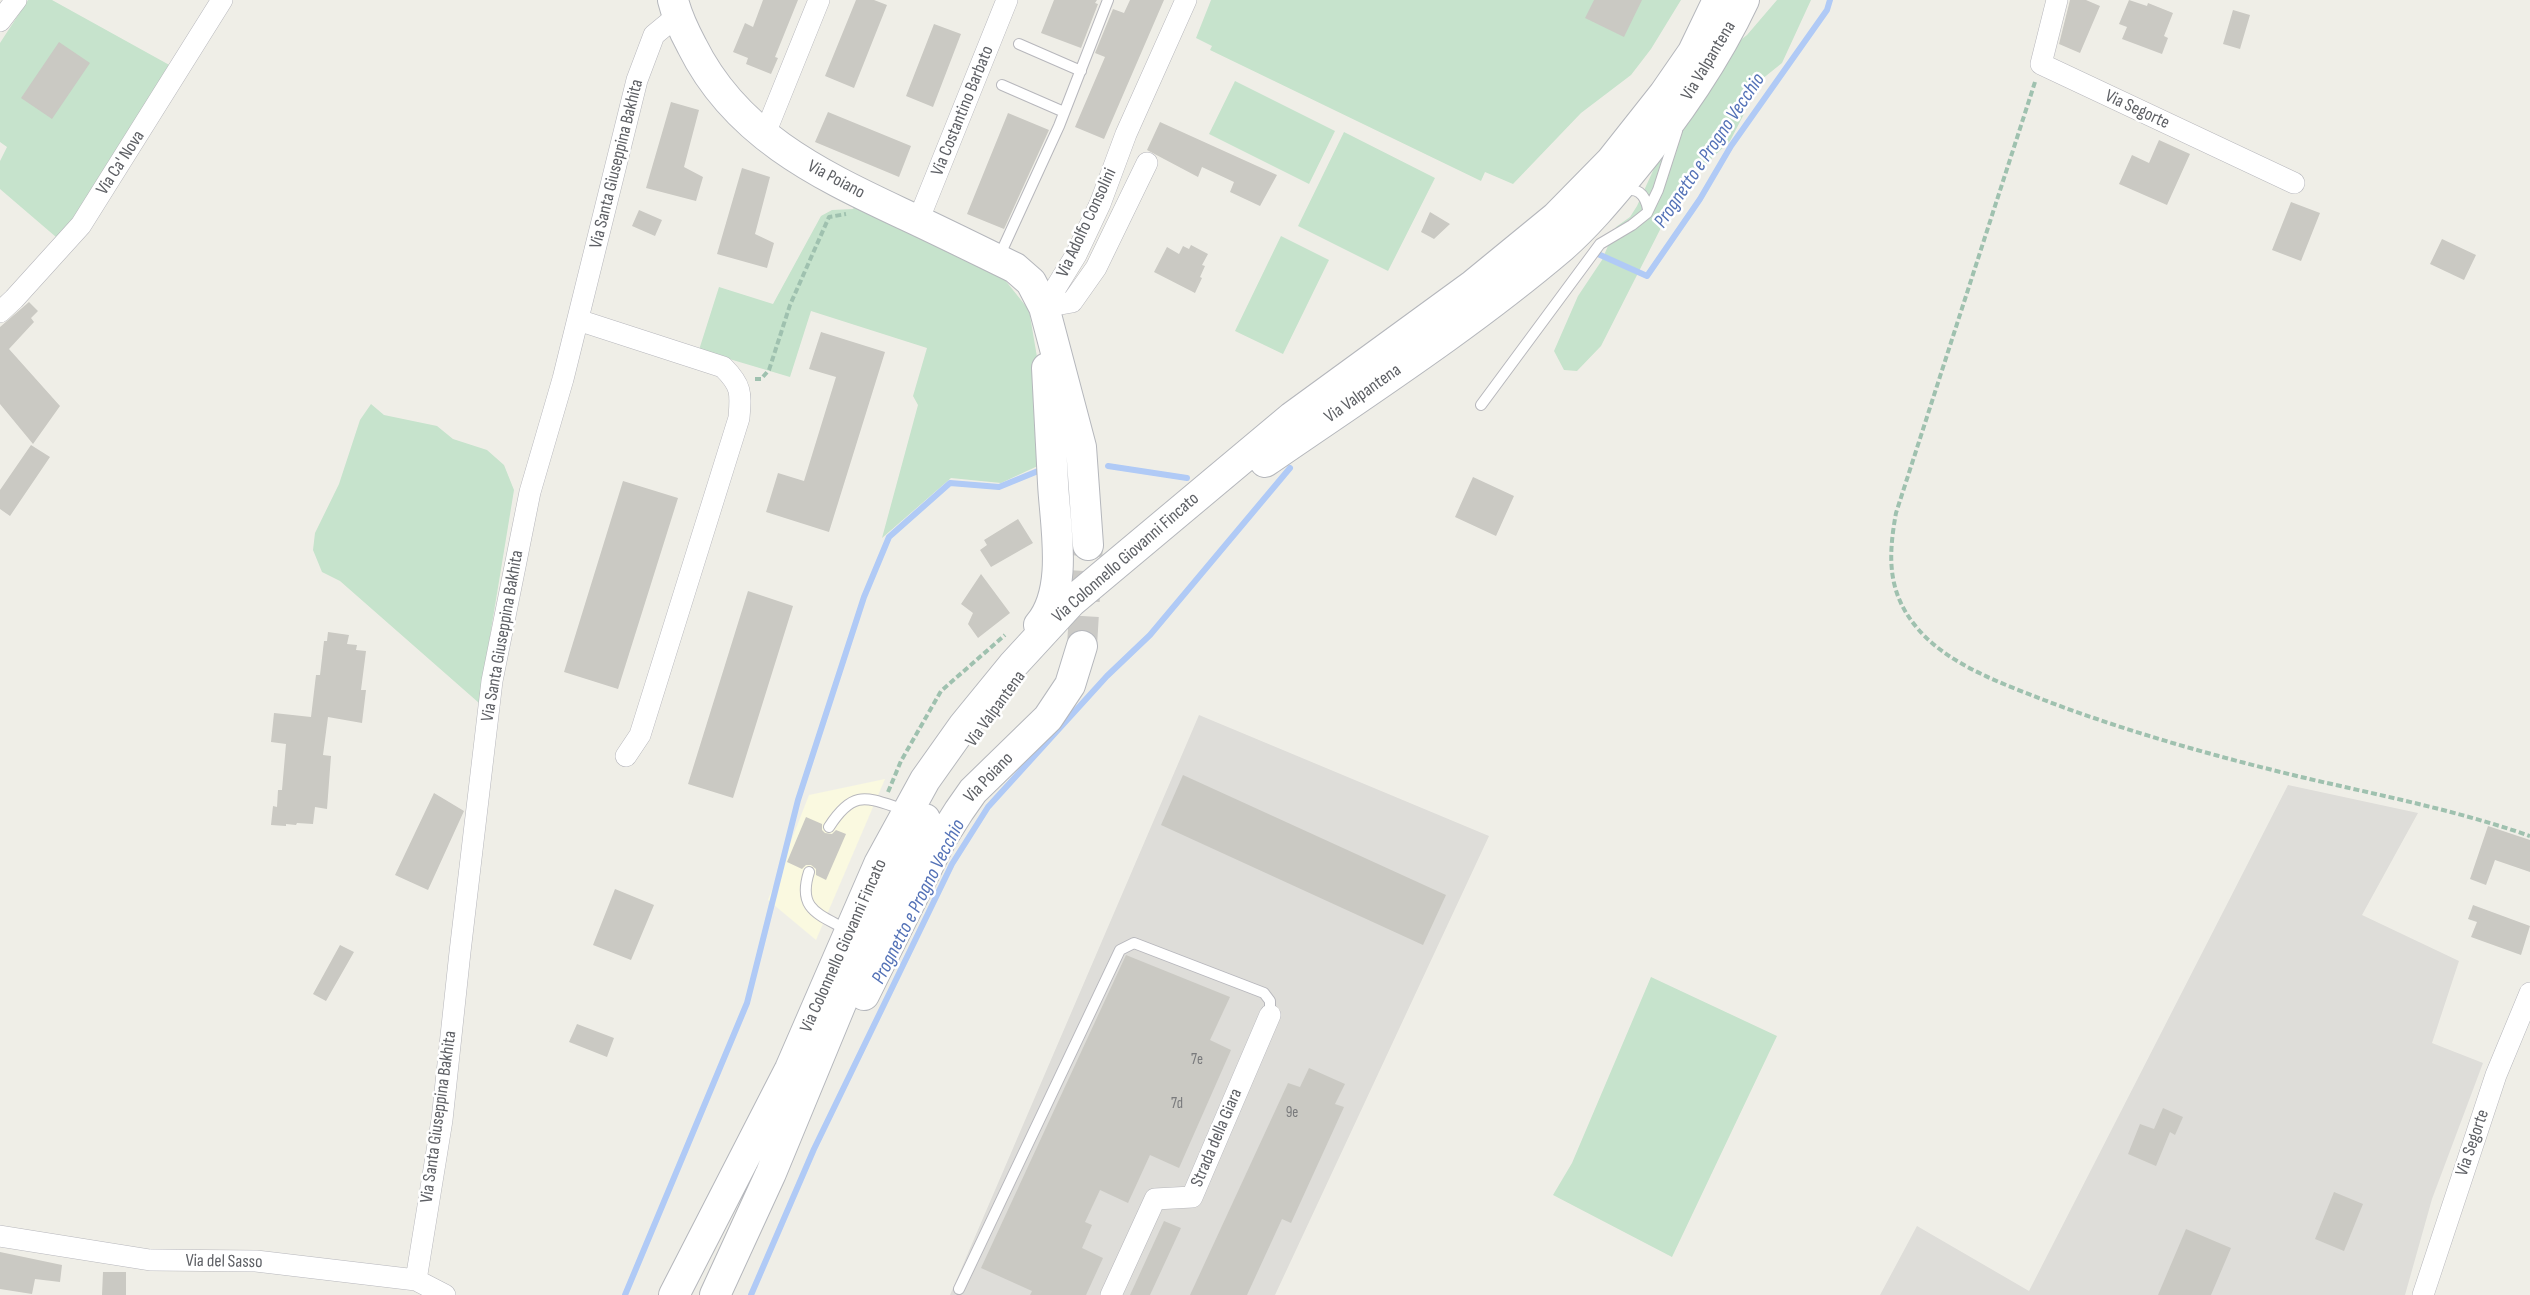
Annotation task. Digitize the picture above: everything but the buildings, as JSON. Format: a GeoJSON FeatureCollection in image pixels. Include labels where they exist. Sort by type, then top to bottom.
{"type":"FeatureCollection","features":[{"type":"Feature","properties":{"kind":"main road","name":"Via Valpantena"},"geometry":{"type":"LineString","coordinates":[[1473,285],[1556,217],[1611,161],[1664,94],[1693,52],[1718,0]]}},
{"type":"Feature","properties":{"kind":"main road","name":"Via Valpantena"},"geometry":{"type":"LineString","coordinates":[[956,766],[981,723],[1025,669],[1101,592],[1250,472],[1483,309],[1563,246],[1611,196],[1647,153],[1687,99],[1744,0]]}},
{"type":"Feature","properties":{"kind":"main road","name":"Via Poiano"},"geometry":{"type":"LineString","coordinates":[[675,8],[698,58],[715,84],[764,136],[823,176],[998,259],[1015,268],[1031,282],[1044,307],[1081,447],[1088,545]]}},
{"type":"Feature","properties":{"kind":"main road","name":"Via Colonnello Giovanni Fincato"},"geometry":{"type":"LineString","coordinates":[[674,1295],[790,1069],[879,864],[896,807],[1013,665],[1071,602],[1292,417],[1473,285]]}},
{"type":"Feature","properties":{"kind":"main road","name":"Via Poiano"},"geometry":{"type":"LineString","coordinates":[[964,725],[978,693],[1043,619],[1051,606],[1055,590],[1058,539],[1044,307]]}},
{"type":"Feature","properties":{"kind":"main road","name":"Via Poiano"},"geometry":{"type":"LineString","coordinates":[[771,1173],[907,912],[942,838],[973,791],[1032,736],[1059,704],[1070,686],[1082,646]]}},
{"type":"Feature","properties":{"kind":"main road","name":"Via Colonnello Giovanni Fincato"},"geometry":{"type":"LineString","coordinates":[[715,1295],[771,1173],[871,931],[929,812],[956,766]]}},
{"type":"Feature","properties":{"kind":"street"},"geometry":{"type":"LineString","coordinates":[[0,21],[16,0]]}},
{"type":"Feature","properties":{"kind":"street","name":"Via Ca' Nova"},"geometry":{"type":"LineString","coordinates":[[0,312],[81,225],[222,0]]}},
{"type":"Feature","properties":{"kind":"street"},"geometry":{"type":"LineString","coordinates":[[764,136],[819,0]]}},
{"type":"Feature","properties":{"kind":"street","name":"Via Costantino Barbato"},"geometry":{"type":"LineString","coordinates":[[918,221],[1007,0]]}},
{"type":"Feature","properties":{"kind":"street","name":"Via Adolfo Consolini"},"geometry":{"type":"LineString","coordinates":[[1044,307],[1076,255],[1100,204],[1126,134],[1186,0]]}},
{"type":"Feature","properties":{"kind":"street"},"geometry":{"type":"LineString","coordinates":[[2041,64],[2057,0]]}},
{"type":"Feature","properties":{"kind":"street","name":"Via Santa Giuseppina Bakhita"},"geometry":{"type":"LineString","coordinates":[[416,1280],[442,1120],[492,681],[530,492],[563,379],[637,80],[654,34],[675,8]]}},
{"type":"Feature","properties":{"kind":"street","name":"Via Segorte"},"geometry":{"type":"LineString","coordinates":[[2041,64],[2294,183]]}},
{"type":"Feature","properties":{"kind":"street","name":"Via Adolfo Consolini"},"geometry":{"type":"LineString","coordinates":[[1044,307],[1072,302],[1096,268],[1147,163]]}},
{"type":"Feature","properties":{"kind":"street"},"geometry":{"type":"LineString","coordinates":[[578,320],[723,367],[737,381],[741,395],[739,418],[640,735],[626,756]]}},
{"type":"Feature","properties":{"kind":"street","name":"Via Segorte"},"geometry":{"type":"LineString","coordinates":[[2423,1295],[2496,1075],[2530,993]]}},
{"type":"Feature","properties":{"kind":"street","name":"Strada della Giara"},"geometry":{"type":"LineString","coordinates":[[1111,1295],[1155,1199],[1192,1197],[1270,1015]]}},
{"type":"Feature","properties":{"kind":"street","name":"Via del Sasso"},"geometry":{"type":"LineString","coordinates":[[0,1236],[150,1260],[256,1261],[416,1280],[445,1295]]}},
{"type":"Feature","properties":{"kind":"lane"},"geometry":{"type":"LineString","coordinates":[[998,259],[1064,112],[1108,0]]}},
{"type":"Feature","properties":{"kind":"lane"},"geometry":{"type":"LineString","coordinates":[[1019,44],[1081,71]]}},
{"type":"Feature","properties":{"kind":"lane"},"geometry":{"type":"LineString","coordinates":[[1002,86],[1064,112]]}},
{"type":"Feature","properties":{"kind":"lane"},"geometry":{"type":"LineString","coordinates":[[1481,405],[1600,244],[1647,213],[1658,190],[1687,99]]}},
{"type":"Feature","properties":{"kind":"lane"},"geometry":{"type":"LineString","coordinates":[[1611,196],[1629,189],[1640,191],[1645,197],[1648,209]]}},
{"type":"Feature","properties":{"kind":"lane"},"geometry":{"type":"LineString","coordinates":[[829,827],[838,813],[854,800],[867,798],[896,807]]}},
{"type":"Feature","properties":{"kind":"lane"},"geometry":{"type":"LineString","coordinates":[[809,872],[805,897],[811,908],[850,932]]}},
{"type":"Feature","properties":{"kind":"lane"},"geometry":{"type":"LineString","coordinates":[[959,1289],[1120,950],[1134,943],[1264,993],[1270,1001],[1270,1015]]}},
{"type":"Feature","properties":{"kind":"path"},"geometry":{"type":"LineString","coordinates":[[2041,64],[1896,513],[1890,545],[1890,567],[1895,588],[1905,610],[1918,629],[1937,647],[1963,664],[2022,691],[2110,725],[2274,770],[2477,819],[2530,836]]}},
{"type":"Feature","properties":{"kind":"path"},"geometry":{"type":"LineString","coordinates":[[737,381],[760,379],[769,370],[790,305],[829,217],[843,214],[862,219],[871,199]]}},
{"type":"Feature","properties":{"kind":"path"},"geometry":{"type":"LineString","coordinates":[[896,807],[901,761],[941,691],[1013,628]]}},
{"type":"Feature","properties":{"kind":"shaded area"},"geometry":{"type":"Polygon","coordinates":[[[28,0],[52,0],[173,67],[63,243],[0,189],[0,161],[7,147],[0,142],[0,43],[28,0]]]}},
{"type":"Feature","properties":{"kind":"shaded area"},"geometry":{"type":"Polygon","coordinates":[[[1211,0],[1681,0],[1651,49],[1631,75],[1581,113],[1513,184],[1485,172],[1481,181],[1210,50],[1212,46],[1196,38],[1211,0]]]}},
{"type":"Feature","properties":{"kind":"shaded area"},"geometry":{"type":"Polygon","coordinates":[[[1777,0],[1811,0],[1782,63],[1751,88],[1744,114],[1730,141],[1709,161],[1669,212],[1601,346],[1577,371],[1564,370],[1554,351],[1578,296],[1602,260],[1616,227],[1630,217],[1666,142],[1681,132],[1690,117],[1711,63],[1747,35],[1777,0]]]}},
{"type":"Feature","properties":{"kind":"shaded area"},"geometry":{"type":"Polygon","coordinates":[[[1235,81],[1335,131],[1309,184],[1209,134],[1235,81]]]}},
{"type":"Feature","properties":{"kind":"shaded area"},"geometry":{"type":"Polygon","coordinates":[[[1344,132],[1435,178],[1388,271],[1298,226],[1344,132]]]}},
{"type":"Feature","properties":{"kind":"shaded area"},"geometry":{"type":"Polygon","coordinates":[[[857,203],[1005,280],[1029,310],[1037,357],[1042,464],[1001,483],[951,478],[882,538],[918,405],[913,396],[927,348],[811,311],[790,377],[699,350],[719,287],[773,304],[821,216],[832,210],[853,209],[857,203]]]}},
{"type":"Feature","properties":{"kind":"shaded area"},"geometry":{"type":"Polygon","coordinates":[[[1281,236],[1329,260],[1283,354],[1235,331],[1281,236]]]}},
{"type":"Feature","properties":{"kind":"shaded area"},"geometry":{"type":"Polygon","coordinates":[[[371,404],[384,415],[437,426],[453,439],[487,450],[504,465],[514,490],[479,703],[340,581],[322,572],[313,550],[315,533],[339,484],[360,420],[371,404]]]}},
{"type":"Feature","properties":{"kind":"shaded area"},"geometry":{"type":"Polygon","coordinates":[[[1199,715],[1489,836],[1275,1295],[950,1295],[1199,715]]]}},
{"type":"Feature","properties":{"kind":"shaded area"},"geometry":{"type":"Polygon","coordinates":[[[885,779],[816,940],[768,900],[809,795],[885,779]]]}},
{"type":"Feature","properties":{"kind":"shaded area"},"geometry":{"type":"Polygon","coordinates":[[[2288,785],[2418,813],[2362,915],[2459,961],[2432,1043],[2483,1063],[2432,1199],[2405,1295],[1880,1295],[1917,1226],[2029,1291],[2288,785]]]}},
{"type":"Feature","properties":{"kind":"shaded area"},"geometry":{"type":"Polygon","coordinates":[[[1651,977],[1777,1036],[1672,1257],[1553,1195],[1572,1163],[1651,977]]]}},
{"type":"Feature","properties":{"kind":"waterway","name":"Prognetto e Progno Vecchio"},"geometry":{"type":"LineString","coordinates":[[1598,254],[1647,276],[1700,199],[1731,146],[1827,10],[1830,0]]}},
{"type":"Feature","properties":{"kind":"waterway","name":"Prognetto e Progno Vecchio"},"geometry":{"type":"LineString","coordinates":[[1108,466],[1187,478]]}},
{"type":"Feature","properties":{"kind":"waterway","name":"Prognetto e Progno Vecchio"},"geometry":{"type":"LineString","coordinates":[[751,1295],[814,1149],[952,864],[988,807],[1107,676],[1150,635],[1290,468]]}},
{"type":"Feature","properties":{"kind":"waterway","name":"Prognetto e Progno Vecchio"},"geometry":{"type":"LineString","coordinates":[[625,1295],[747,1003],[798,800],[864,597],[889,537],[950,483],[999,487],[1043,469]]}},
{"type":"Feature","properties":{"kind":"tunnel"},"geometry":{"type":"LineString","coordinates":[[1082,646],[1088,545]]}}]}
